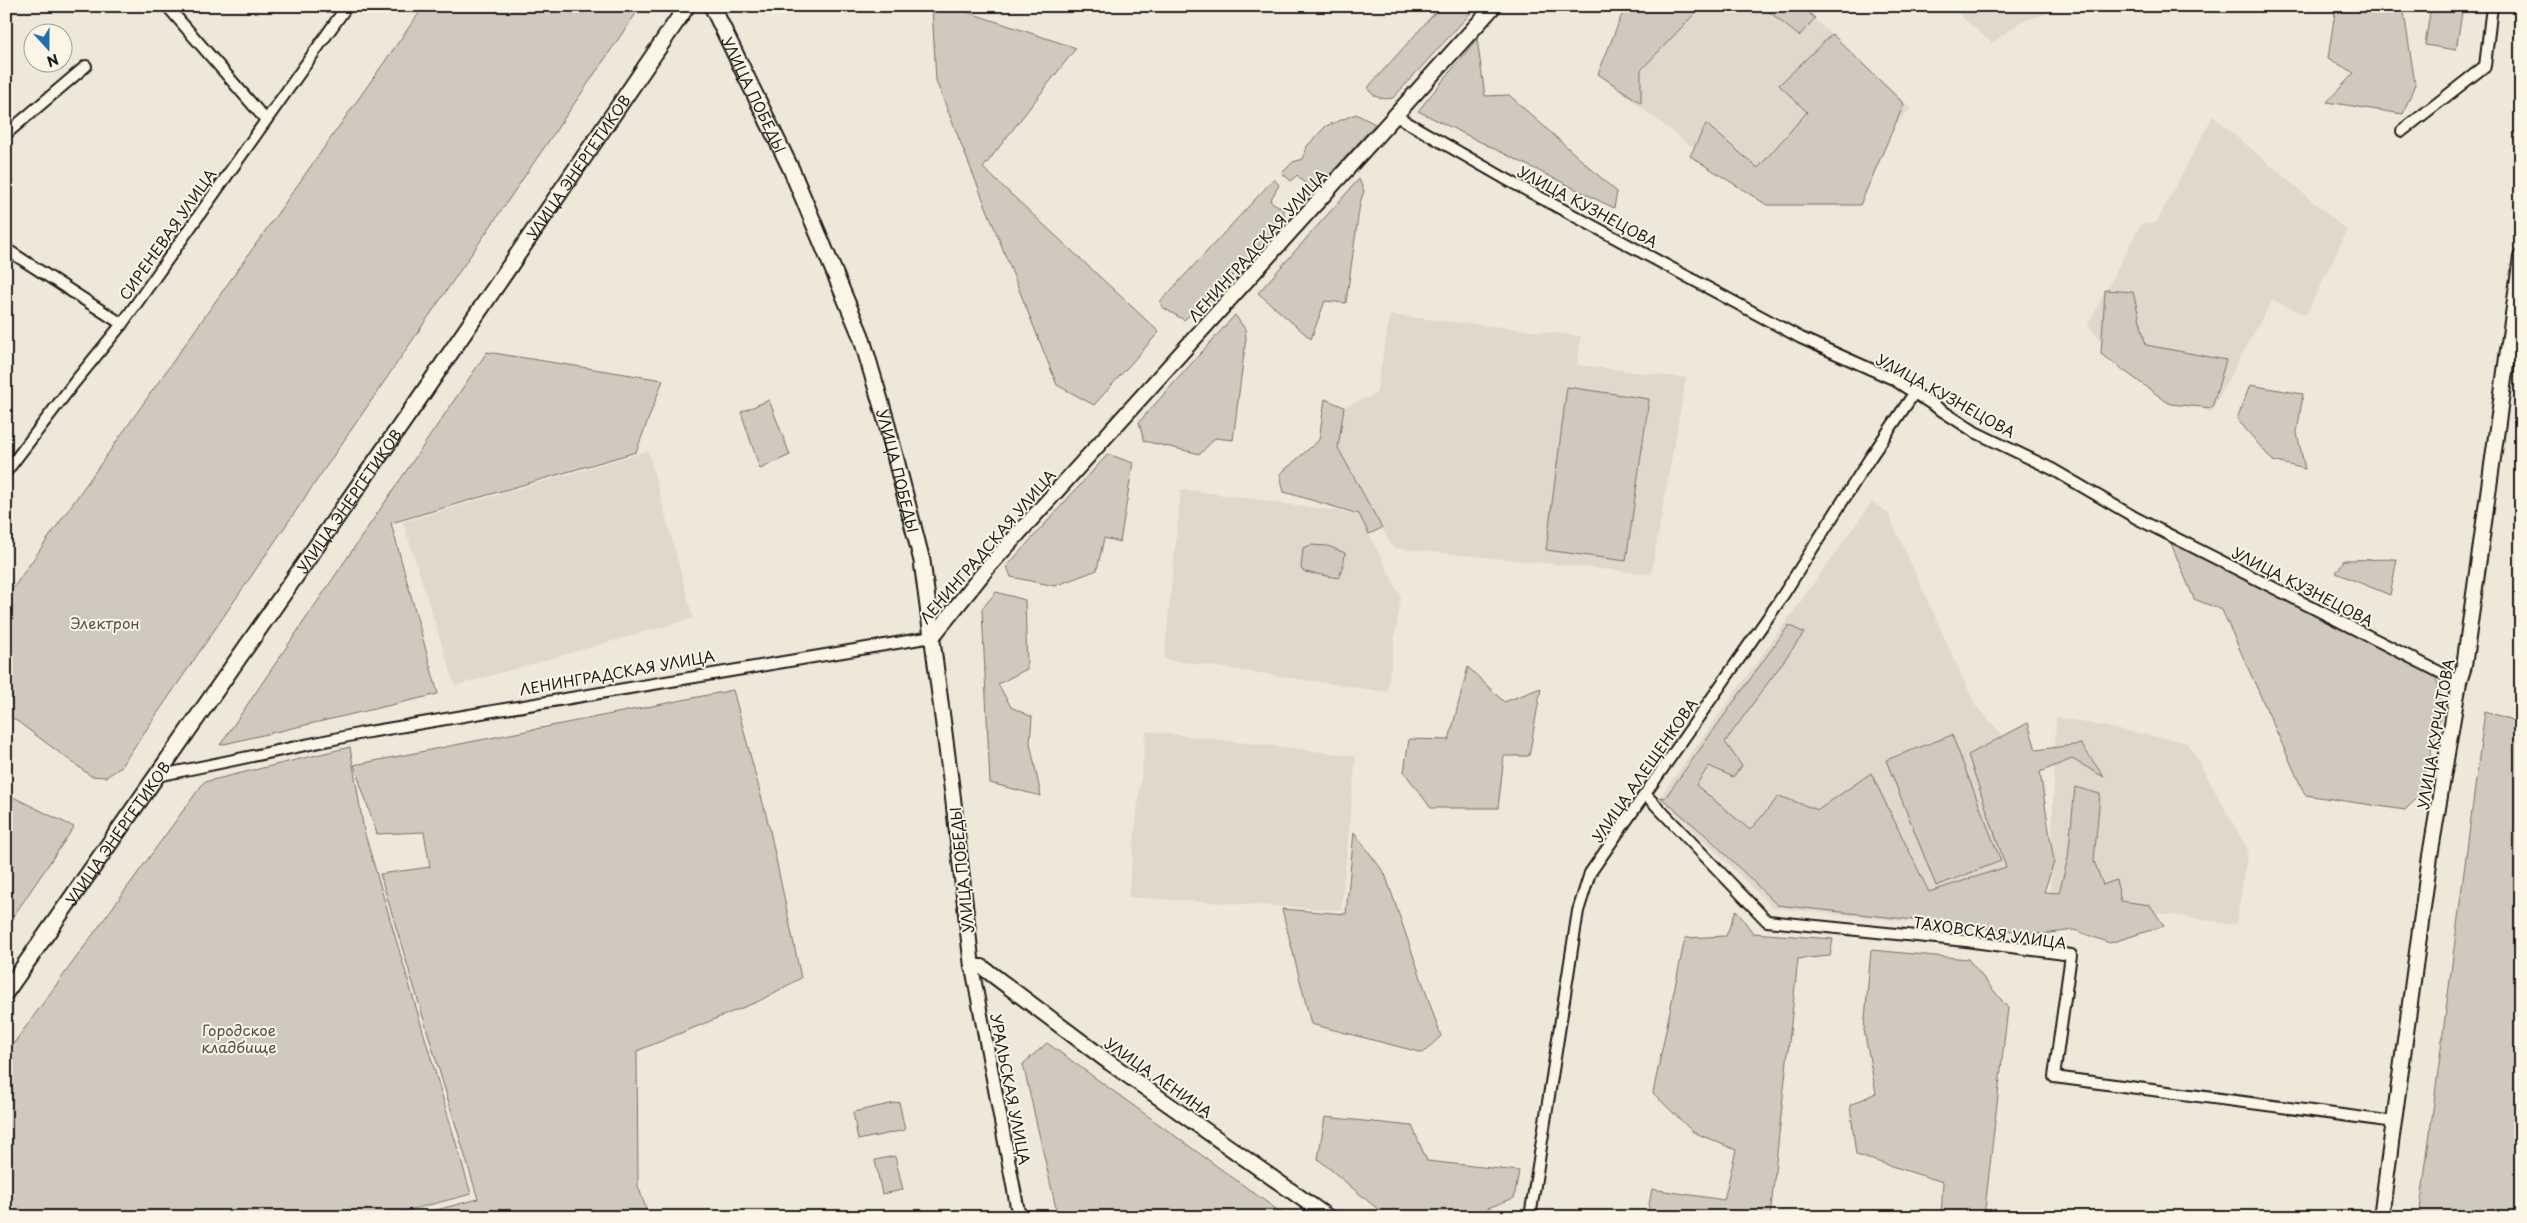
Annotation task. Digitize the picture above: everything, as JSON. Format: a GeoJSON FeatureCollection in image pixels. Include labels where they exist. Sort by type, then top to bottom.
{"type":"FeatureCollection","features":[{"type":"Feature","properties":{"kind":"main road","name":"УЛИЦА ЭНЕРГЕТИКОВ"},"geometry":{"type":"LineString","coordinates":[[6,992],[687,6]]}},
{"type":"Feature","properties":{"kind":"main road","name":"УЛИЦА ПОБЕДЫ"},"geometry":{"type":"LineString","coordinates":[[712,6],[791,169],[861,336],[885,417],[922,561],[953,798],[972,967]]}},
{"type":"Feature","properties":{"kind":"main road","name":"ЛЕНИНГРАДСКАЯ УЛИЦА"},"geometry":{"type":"LineString","coordinates":[[932,636],[989,566],[1494,6]]}},
{"type":"Feature","properties":{"kind":"main road","name":"УЛИЦА КУРЧАТОВА"},"geometry":{"type":"LineString","coordinates":[[2381,1217],[2430,856],[2459,682],[2464,666],[2521,257]]}},
{"type":"Feature","properties":{"kind":"main road","name":"УЛИЦА ЛЕНИНА"},"geometry":{"type":"LineString","coordinates":[[972,967],[982,967],[1110,1063],[1328,1217]]}},
{"type":"Feature","properties":{"kind":"street"},"geometry":{"type":"LineString","coordinates":[[166,6],[265,119]]}},
{"type":"Feature","properties":{"kind":"street","name":"СИРЕНЕВАЯ УЛИЦА"},"geometry":{"type":"LineString","coordinates":[[6,472],[122,324],[265,119],[347,6]]}},
{"type":"Feature","properties":{"kind":"street"},"geometry":{"type":"LineString","coordinates":[[2402,131],[2485,66],[2492,6]]}},
{"type":"Feature","properties":{"kind":"street"},"geometry":{"type":"LineString","coordinates":[[6,134],[86,66]]}},
{"type":"Feature","properties":{"kind":"street","name":"УЛИЦА КУЗНЕЦОВА"},"geometry":{"type":"LineString","coordinates":[[1396,116],[1504,178],[1801,338],[1893,379],[1975,432],[2052,469],[2136,518],[2459,682]]}},
{"type":"Feature","properties":{"kind":"street"},"geometry":{"type":"LineString","coordinates":[[6,249],[122,324]]}},
{"type":"Feature","properties":{"kind":"street","name":"УЛИЦА АЛЕЩЕНКОВА"},"geometry":{"type":"LineString","coordinates":[[1530,1217],[1578,911],[1590,873],[1778,603],[1870,458],[1915,392]]}},
{"type":"Feature","properties":{"kind":"street","name":"ЛЕНИНГРАДСКАЯ УЛИЦА"},"geometry":{"type":"LineString","coordinates":[[157,776],[363,733],[932,636]]}},
{"type":"Feature","properties":{"kind":"street","name":"ТАХОВСКАЯ УЛИЦА"},"geometry":{"type":"LineString","coordinates":[[1646,794],[1768,920],[1966,941],[2071,955],[2054,1077],[2395,1122]]}},
{"type":"Feature","properties":{"kind":"street","name":"УРАЛЬСКАЯ УЛИЦА"},"geometry":{"type":"LineString","coordinates":[[972,967],[1019,1217]]}},
{"type":"Feature","properties":{"kind":"shaded area"},"geometry":{"type":"Polygon","coordinates":[[[1662,6],[1800,6],[1911,108],[1828,197],[1767,205],[1598,74],[1662,6]]]}},
{"type":"Feature","properties":{"kind":"shaded area"},"geometry":{"type":"Polygon","coordinates":[[[1949,6],[2043,6],[2046,14],[2020,22],[1992,43],[1949,6]]]}},
{"type":"Feature","properties":{"kind":"shaded area"},"geometry":{"type":"Polygon","coordinates":[[[2213,116],[2347,231],[2306,315],[2272,300],[2210,413],[2100,341],[2088,324],[2141,224],[2156,223],[2213,116]]]}},
{"type":"Feature","properties":{"kind":"shaded area"},"geometry":{"type":"Polygon","coordinates":[[[1390,315],[1581,336],[1577,365],[1686,378],[1651,574],[1393,548],[1338,448],[1344,407],[1376,394],[1390,315]]]}},
{"type":"Feature","properties":{"kind":"shaded area"},"geometry":{"type":"Polygon","coordinates":[[[648,451],[693,618],[455,686],[403,522],[648,451]]]}},
{"type":"Feature","properties":{"kind":"shaded area"},"geometry":{"type":"Polygon","coordinates":[[[1181,489],[1359,514],[1401,597],[1387,692],[1164,659],[1181,489]]]}},
{"type":"Feature","properties":{"kind":"shaded area"},"geometry":{"type":"Polygon","coordinates":[[[1872,502],[1888,513],[1975,705],[2012,745],[2021,933],[1773,908],[1660,797],[1872,502]]]}},
{"type":"Feature","properties":{"kind":"shaded area"},"geometry":{"type":"Polygon","coordinates":[[[2056,717],[2188,743],[2248,850],[2236,925],[2050,896],[2056,717]]]}},
{"type":"Feature","properties":{"kind":"shaded area"},"geometry":{"type":"Polygon","coordinates":[[[1146,731],[1356,756],[1341,910],[1128,897],[1146,731]]]}},
{"type":"Feature","properties":{"kind":"green space","name":"Электрон"},"geometry":{"type":"Polygon","coordinates":[[[424,6],[641,6],[120,768],[106,777],[91,776],[6,713],[6,598],[424,6]]]}},
{"type":"Feature","properties":{"kind":"green space"},"geometry":{"type":"Polygon","coordinates":[[[932,6],[949,6],[1076,48],[983,168],[1159,332],[1094,405],[1057,385],[936,81],[932,6]]]}},
{"type":"Feature","properties":{"kind":"green space"},"geometry":{"type":"Polygon","coordinates":[[[1441,6],[1477,6],[1393,98],[1385,99],[1373,94],[1368,89],[1370,85],[1441,6]]]}},
{"type":"Feature","properties":{"kind":"green space"},"geometry":{"type":"Polygon","coordinates":[[[1630,6],[1702,6],[1641,70],[1641,103],[1598,74],[1623,12],[1630,6]]]}},
{"type":"Feature","properties":{"kind":"green space"},"geometry":{"type":"Polygon","coordinates":[[[1762,6],[1800,6],[1815,18],[1799,36],[1762,6]]]}},
{"type":"Feature","properties":{"kind":"green space"},"geometry":{"type":"Polygon","coordinates":[[[2336,6],[2403,6],[2415,84],[2403,114],[2327,102],[2354,73],[2328,58],[2336,6]]]}},
{"type":"Feature","properties":{"kind":"green space"},"geometry":{"type":"Polygon","coordinates":[[[2431,6],[2463,6],[2456,50],[2425,45],[2431,6]]]}},
{"type":"Feature","properties":{"kind":"green space"},"geometry":{"type":"Polygon","coordinates":[[[1832,34],[1904,104],[1860,205],[1767,205],[1690,156],[1706,124],[1758,168],[1807,112],[1779,85],[1832,34]]]}},
{"type":"Feature","properties":{"kind":"green space"},"geometry":{"type":"Polygon","coordinates":[[[1477,39],[1485,96],[1509,95],[1617,192],[1614,208],[1418,111],[1477,39]]]}},
{"type":"Feature","properties":{"kind":"green space"},"geometry":{"type":"Polygon","coordinates":[[[1356,114],[1375,124],[1322,183],[1310,189],[1297,175],[1291,181],[1282,173],[1293,162],[1303,159],[1307,146],[1326,126],[1356,114]]]}},
{"type":"Feature","properties":{"kind":"green space"},"geometry":{"type":"Polygon","coordinates":[[[1274,179],[1279,185],[1270,201],[1283,209],[1285,217],[1206,305],[1198,307],[1184,320],[1162,307],[1160,302],[1274,179]]]}},
{"type":"Feature","properties":{"kind":"green space"},"geometry":{"type":"Polygon","coordinates":[[[1359,179],[1364,191],[1360,203],[1346,303],[1325,301],[1311,339],[1258,293],[1359,179]]]}},
{"type":"Feature","properties":{"kind":"green space"},"geometry":{"type":"Polygon","coordinates":[[[2105,290],[2133,292],[2146,345],[2226,360],[2212,408],[2170,404],[2101,354],[2105,290]]]}},
{"type":"Feature","properties":{"kind":"green space"},"geometry":{"type":"Polygon","coordinates":[[[1235,315],[1245,329],[1246,338],[1233,440],[1215,438],[1200,454],[1144,441],[1139,422],[1235,315]]]}},
{"type":"Feature","properties":{"kind":"green space"},"geometry":{"type":"Polygon","coordinates":[[[487,352],[663,380],[636,452],[391,523],[438,694],[220,745],[487,352]]]}},
{"type":"Feature","properties":{"kind":"green space"},"geometry":{"type":"Polygon","coordinates":[[[2250,385],[2303,394],[2297,433],[2305,469],[2273,461],[2237,419],[2250,385]]]}},
{"type":"Feature","properties":{"kind":"green space"},"geometry":{"type":"Polygon","coordinates":[[[1567,387],[1649,399],[1626,561],[1546,550],[1567,387]]]}},
{"type":"Feature","properties":{"kind":"green space"},"geometry":{"type":"Polygon","coordinates":[[[1325,399],[1344,407],[1338,448],[1382,528],[1369,534],[1359,514],[1284,492],[1280,474],[1319,440],[1325,399]]]}},
{"type":"Feature","properties":{"kind":"green space"},"geometry":{"type":"Polygon","coordinates":[[[769,400],[790,455],[760,469],[741,412],[769,400]]]}},
{"type":"Feature","properties":{"kind":"green space"},"geometry":{"type":"Polygon","coordinates":[[[1108,454],[1133,463],[1120,542],[1104,538],[1097,570],[1055,586],[1011,577],[1007,566],[1108,454]]]}},
{"type":"Feature","properties":{"kind":"green space"},"geometry":{"type":"Polygon","coordinates":[[[2163,524],[2432,667],[2444,703],[2419,796],[2405,810],[2305,795],[2222,610],[2194,599],[2163,524]]]}},
{"type":"Feature","properties":{"kind":"green space"},"geometry":{"type":"Polygon","coordinates":[[[1311,545],[1328,546],[1345,553],[1339,578],[1305,572],[1301,569],[1303,548],[1311,545]]]}},
{"type":"Feature","properties":{"kind":"green space"},"geometry":{"type":"Polygon","coordinates":[[[2397,559],[2390,595],[2336,573],[2344,560],[2397,559]]]}},
{"type":"Feature","properties":{"kind":"green space"},"geometry":{"type":"Polygon","coordinates":[[[996,592],[1025,600],[1027,669],[998,684],[1011,707],[1032,717],[1030,743],[1041,796],[990,783],[982,609],[996,592]]]}},
{"type":"Feature","properties":{"kind":"green space"},"geometry":{"type":"Polygon","coordinates":[[[1789,625],[1804,633],[1725,742],[1742,766],[1733,777],[1709,766],[1696,785],[1750,830],[1779,796],[1818,810],[1871,773],[1929,892],[2006,867],[1968,755],[2028,723],[2036,750],[2081,744],[2104,777],[2072,759],[2040,772],[2054,862],[2044,892],[2059,893],[2068,858],[2075,787],[2100,794],[2094,861],[2103,885],[2116,880],[2121,901],[2150,905],[2164,926],[2110,943],[2074,930],[2043,934],[1777,905],[1709,838],[1660,797],[1665,798],[1789,625]]]}},
{"type":"Feature","properties":{"kind":"green space"},"geometry":{"type":"Polygon","coordinates":[[[1468,667],[1504,702],[1541,688],[1529,756],[1504,756],[1498,808],[1431,808],[1404,772],[1409,739],[1449,740],[1468,667]]]}},
{"type":"Feature","properties":{"kind":"green space"},"geometry":{"type":"Polygon","coordinates":[[[733,690],[769,826],[801,978],[759,1001],[637,1051],[638,1186],[649,1217],[410,1217],[478,1199],[380,874],[430,867],[424,832],[377,834],[354,765],[733,690]]]}},
{"type":"Feature","properties":{"kind":"green space"},"geometry":{"type":"Polygon","coordinates":[[[2485,711],[2521,723],[2521,1217],[2419,1217],[2485,711]]]}},
{"type":"Feature","properties":{"kind":"green space"},"geometry":{"type":"Polygon","coordinates":[[[1952,735],[2001,861],[1936,886],[1886,760],[1952,735]]]}},
{"type":"Feature","properties":{"kind":"green space","name":"Городское кладбище"},"geometry":{"type":"Polygon","coordinates":[[[350,747],[364,831],[471,1194],[383,1217],[6,1217],[6,1054],[204,782],[350,747]]]}},
{"type":"Feature","properties":{"kind":"green space"},"geometry":{"type":"Polygon","coordinates":[[[6,796],[11,796],[74,827],[6,927],[6,796]]]}},
{"type":"Feature","properties":{"kind":"green space"},"geometry":{"type":"Polygon","coordinates":[[[1354,832],[1385,874],[1441,1036],[1423,1053],[1311,1024],[1282,909],[1346,914],[1354,832]]]}},
{"type":"Feature","properties":{"kind":"green space"},"geometry":{"type":"Polygon","coordinates":[[[1736,910],[1753,933],[1833,939],[1830,956],[1798,959],[1770,1217],[1697,1217],[1648,1210],[1652,1189],[1724,1200],[1736,1150],[1693,1132],[1653,1093],[1685,938],[1726,936],[1736,910]]]}},
{"type":"Feature","properties":{"kind":"green space"},"geometry":{"type":"Polygon","coordinates":[[[1871,950],[1968,959],[2008,1008],[1984,1217],[1941,1217],[1943,1182],[1856,1155],[1850,1105],[1876,1093],[1864,1030],[1871,950]]]}},
{"type":"Feature","properties":{"kind":"green space"},"geometry":{"type":"Polygon","coordinates":[[[1047,1043],[1287,1217],[1058,1217],[1023,1064],[1047,1043]]]}},
{"type":"Feature","properties":{"kind":"green space"},"geometry":{"type":"Polygon","coordinates":[[[899,1102],[905,1130],[858,1140],[853,1112],[899,1102]]]}},
{"type":"Feature","properties":{"kind":"green space"},"geometry":{"type":"Polygon","coordinates":[[[1325,1117],[1412,1126],[1427,1161],[1519,1171],[1514,1198],[1488,1208],[1474,1217],[1387,1217],[1318,1159],[1325,1117]]]}},
{"type":"Feature","properties":{"kind":"green space"},"geometry":{"type":"Polygon","coordinates":[[[895,1156],[903,1190],[882,1194],[875,1160],[895,1156]]]}}]}
